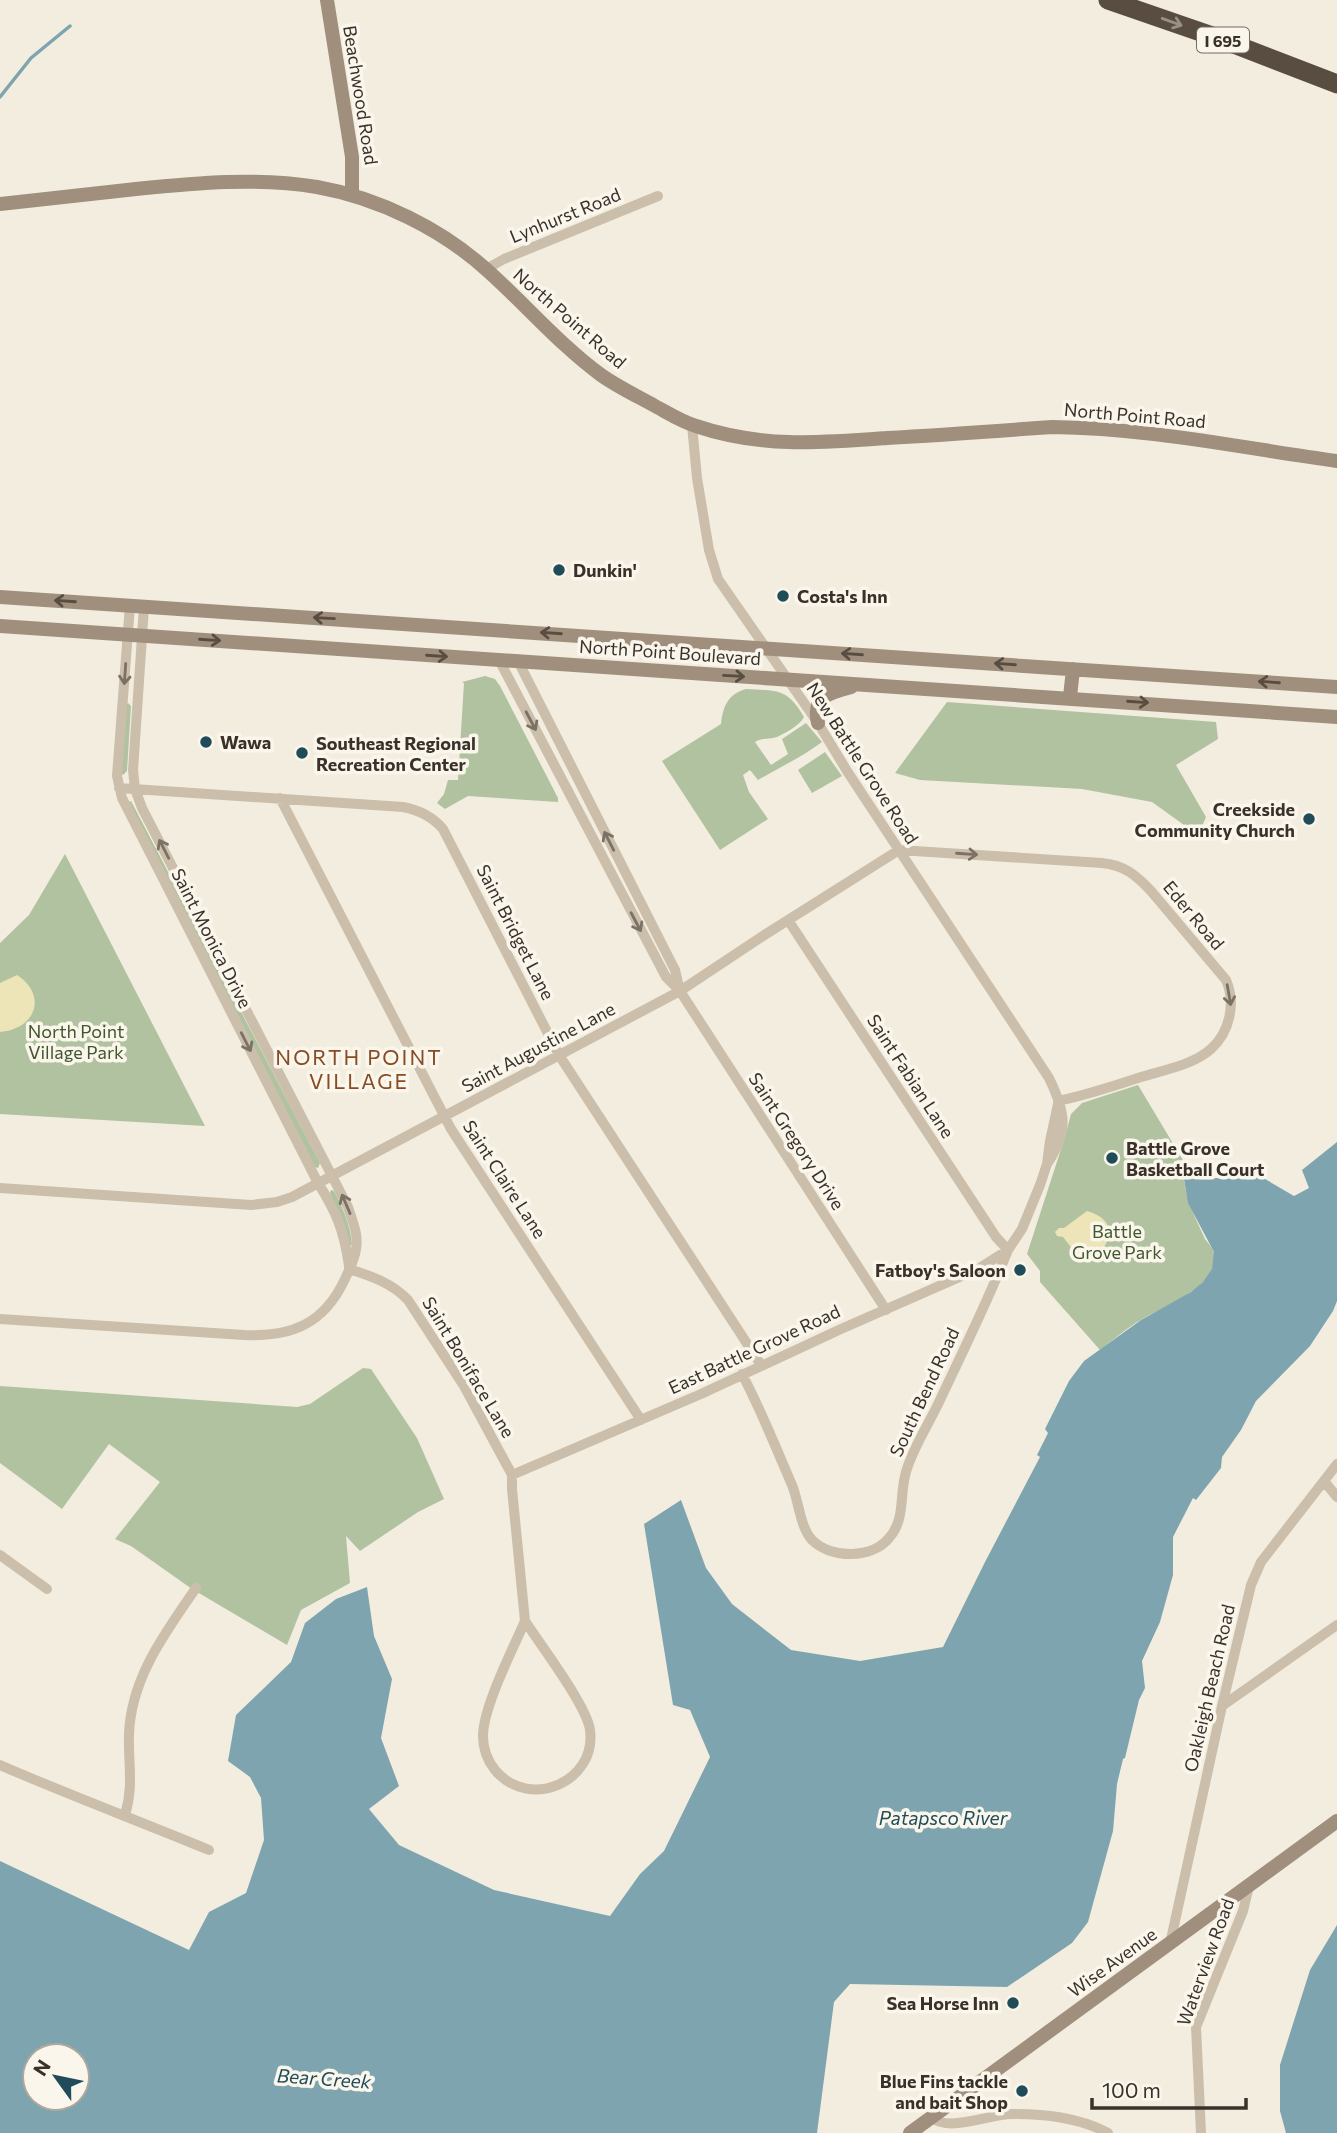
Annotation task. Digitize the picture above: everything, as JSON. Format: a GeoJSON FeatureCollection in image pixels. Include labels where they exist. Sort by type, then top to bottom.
{"type":"FeatureCollection","features":[{"type":"Feature","properties":{"kind":"highway","name":"I 695"},"geometry":{"type":"LineString","coordinates":[[1108,0],[1218,38],[1337,84]]}},
{"type":"Feature","properties":{"kind":"main road","name":"Beachwood Road"},"geometry":{"type":"LineString","coordinates":[[327,0],[352,157],[352,195]]}},
{"type":"Feature","properties":{"kind":"main road","name":"North Point Road"},"geometry":{"type":"LineString","coordinates":[[0,204],[174,185],[232,182],[289,183],[352,195],[390,209],[425,227],[467,254],[600,374],[692,425],[757,441],[799,444],[1052,427],[1113,429],[1170,435],[1337,461]]}},
{"type":"Feature","properties":{"kind":"main road","name":"North Point Boulevard"},"geometry":{"type":"LineString","coordinates":[[0,597],[1337,687]]}},
{"type":"Feature","properties":{"kind":"main road","name":"North Point Boulevard"},"geometry":{"type":"LineString","coordinates":[[0,626],[1337,717]]}},
{"type":"Feature","properties":{"kind":"main road"},"geometry":{"type":"LineString","coordinates":[[1070,697],[1073,668]]}},
{"type":"Feature","properties":{"kind":"main road"},"geometry":{"type":"LineString","coordinates":[[818,723],[816,713],[820,700],[832,692],[859,684]]}},
{"type":"Feature","properties":{"kind":"main road","name":"Wise Avenue"},"geometry":{"type":"LineString","coordinates":[[910,2133],[1337,1821]]}},
{"type":"Feature","properties":{"kind":"street","name":"Lynhurst Road"},"geometry":{"type":"LineString","coordinates":[[486,269],[504,259],[658,196]]}},
{"type":"Feature","properties":{"kind":"street","name":"New Battle Grove Road"},"geometry":{"type":"LineString","coordinates":[[692,425],[697,478],[718,579],[818,723],[1049,1078],[1058,1101]]}},
{"type":"Feature","properties":{"kind":"street","name":"Saint Monica Drive"},"geometry":{"type":"LineString","coordinates":[[0,1319],[273,1335],[294,1330],[319,1316],[333,1299],[356,1249],[356,1234],[348,1207],[142,808],[135,789],[133,771],[137,606]]}},
{"type":"Feature","properties":{"kind":"street","name":"Saint Monica Drive"},"geometry":{"type":"LineString","coordinates":[[135,635],[117,776],[125,807],[331,1205],[342,1230],[349,1269]]}},
{"type":"Feature","properties":{"kind":"street","name":"Saint Gregory Drive"},"geometry":{"type":"LineString","coordinates":[[499,660],[666,977],[680,991],[886,1310]]}},
{"type":"Feature","properties":{"kind":"street","name":"Saint Gregory Drive"},"geometry":{"type":"LineString","coordinates":[[518,661],[675,970],[680,991]]}},
{"type":"Feature","properties":{"kind":"street","name":"Saint Bridget Lane"},"geometry":{"type":"LineString","coordinates":[[119,788],[409,808],[436,821],[443,829],[559,1055],[761,1364]]}},
{"type":"Feature","properties":{"kind":"street","name":"Saint Claire Lane"},"geometry":{"type":"LineString","coordinates":[[280,799],[444,1116],[640,1420]]}},
{"type":"Feature","properties":{"kind":"street","name":"Saint Augustine Lane"},"geometry":{"type":"LineString","coordinates":[[0,1188],[261,1204],[284,1200],[680,991],[899,850]]}},
{"type":"Feature","properties":{"kind":"street","name":"Eder Road"},"geometry":{"type":"LineString","coordinates":[[899,850],[1120,866],[1138,877],[1226,980],[1231,998],[1229,1020],[1225,1032],[1210,1050],[1200,1057],[1161,1072],[1058,1101]]}},
{"type":"Feature","properties":{"kind":"street","name":"Saint Fabian Lane"},"geometry":{"type":"LineString","coordinates":[[788,920],[996,1237],[1008,1250]]}},
{"type":"Feature","properties":{"kind":"street"},"geometry":{"type":"LineString","coordinates":[[1008,1250],[1022,1229],[1047,1164],[1049,1140],[1058,1101]]}},
{"type":"Feature","properties":{"kind":"street","name":"East Battle Grove Road"},"geometry":{"type":"LineString","coordinates":[[512,1475],[978,1269],[1008,1250]]}},
{"type":"Feature","properties":{"kind":"street","name":"South Bend Road"},"geometry":{"type":"LineString","coordinates":[[742,1374],[793,1487],[809,1536],[819,1545],[837,1553],[867,1552],[878,1548],[888,1541],[898,1524],[908,1465],[1008,1250]]}},
{"type":"Feature","properties":{"kind":"street","name":"Saint Boniface Lane"},"geometry":{"type":"LineString","coordinates":[[349,1269],[382,1280],[408,1300],[464,1386],[512,1475]]}},
{"type":"Feature","properties":{"kind":"street","name":"Oakleigh Beach Road"},"geometry":{"type":"LineString","coordinates":[[1170,1944],[1251,1585],[1261,1562],[1337,1464]]}},
{"type":"Feature","properties":{"kind":"street"},"geometry":{"type":"LineString","coordinates":[[512,1475],[525,1621],[584,1711],[590,1732],[588,1751],[573,1775],[551,1788],[536,1791],[513,1785],[498,1773],[487,1758],[483,1738],[486,1715],[525,1621]]}},
{"type":"Feature","properties":{"kind":"street"},"geometry":{"type":"LineString","coordinates":[[1324,1481],[1337,1497]]}},
{"type":"Feature","properties":{"kind":"street"},"geometry":{"type":"LineString","coordinates":[[0,1555],[47,1589]]}},
{"type":"Feature","properties":{"kind":"street"},"geometry":{"type":"LineString","coordinates":[[125,1815],[131,1797],[129,1734],[135,1694],[153,1654],[197,1588]]}},
{"type":"Feature","properties":{"kind":"street"},"geometry":{"type":"LineString","coordinates":[[1222,1706],[1337,1625]]}},
{"type":"Feature","properties":{"kind":"street"},"geometry":{"type":"LineString","coordinates":[[0,1765],[209,1850]]}},
{"type":"Feature","properties":{"kind":"street","name":"Waterview Road"},"geometry":{"type":"LineString","coordinates":[[1201,2133],[1196,2027],[1242,1911],[1249,1886]]}},
{"type":"Feature","properties":{"kind":"street"},"geometry":{"type":"LineString","coordinates":[[932,2117],[936,2122],[947,2124],[1007,2114],[1048,2116],[1077,2120],[1108,2133]]}},
{"type":"Feature","properties":{"kind":"green space"},"geometry":{"type":"Polygon","coordinates":[[[485,676],[495,679],[500,686],[558,802],[468,796],[445,809],[437,803],[444,794],[448,780],[458,780],[462,682],[485,676]]]}},
{"type":"Feature","properties":{"kind":"green space"},"geometry":{"type":"Polygon","coordinates":[[[746,689],[781,693],[792,701],[804,717],[796,726],[781,735],[755,742],[771,765],[788,754],[782,739],[806,723],[822,742],[758,780],[750,770],[743,775],[749,792],[768,819],[720,850],[662,761],[721,724],[728,702],[735,694],[746,689]]]}},
{"type":"Feature","properties":{"kind":"green space"},"geometry":{"type":"Polygon","coordinates":[[[947,702],[1216,722],[1218,739],[1176,765],[1206,817],[1198,835],[1152,802],[1082,789],[920,780],[895,773],[947,702]]]}},
{"type":"Feature","properties":{"kind":"green space"},"geometry":{"type":"Polygon","coordinates":[[[128,703],[131,706],[127,771],[123,775],[121,773],[128,703]]]}},
{"type":"Feature","properties":{"kind":"green space"},"geometry":{"type":"Polygon","coordinates":[[[825,752],[842,776],[812,793],[798,770],[825,752]]]}},
{"type":"Feature","properties":{"kind":"green space"},"geometry":{"type":"Polygon","coordinates":[[[131,801],[320,1163],[318,1168],[315,1167],[129,802],[131,801]]]}},
{"type":"Feature","properties":{"kind":"green space","name":"North Point Village Park"},"geometry":{"type":"Polygon","coordinates":[[[65,854],[205,1126],[0,1114],[0,943],[29,915],[65,854]]]}},
{"type":"Feature","properties":{"kind":"green space","name":"Battle Grove Park"},"geometry":{"type":"Polygon","coordinates":[[[1138,1085],[1193,1177],[1184,1179],[1187,1195],[1205,1239],[1213,1251],[1214,1264],[1209,1275],[1190,1293],[1138,1322],[1100,1350],[1040,1282],[1040,1271],[1027,1254],[1071,1114],[1082,1103],[1138,1085]]]}},
{"type":"Feature","properties":{"kind":"green space"},"geometry":{"type":"Polygon","coordinates":[[[331,1190],[346,1216],[352,1244],[350,1246],[330,1193],[331,1190]]]}},
{"type":"Feature","properties":{"kind":"green space"},"geometry":{"type":"Polygon","coordinates":[[[363,1368],[371,1369],[417,1438],[444,1499],[418,1512],[360,1551],[346,1536],[350,1583],[301,1610],[287,1645],[192,1589],[131,1546],[115,1539],[160,1482],[109,1444],[62,1509],[0,1463],[0,1386],[297,1407],[310,1404],[363,1368]]]}},
{"type":"Feature","properties":{"kind":"sand"},"geometry":{"type":"Polygon","coordinates":[[[17,975],[27,983],[32,992],[34,1010],[22,1025],[0,1032],[0,983],[17,975]]]}},
{"type":"Feature","properties":{"kind":"sand"},"geometry":{"type":"Polygon","coordinates":[[[1087,1211],[1104,1220],[1109,1232],[1105,1246],[1093,1260],[1081,1260],[1063,1237],[1057,1236],[1055,1232],[1087,1211]]]}},
{"type":"Feature","properties":{"kind":"water","name":"Patapsco River"},"geometry":{"type":"Polygon","coordinates":[[[1337,1142],[1337,1301],[1310,1346],[1256,1401],[1241,1430],[1222,1457],[1221,1468],[1196,1500],[1193,1498],[1173,1537],[1173,1575],[1160,1622],[1142,1661],[1145,1688],[1139,1700],[1123,1759],[1117,1784],[1113,1831],[1088,1922],[1072,1943],[1007,1987],[850,1984],[834,2002],[817,2133],[0,2133],[0,1861],[189,1950],[209,1912],[246,1893],[264,1840],[261,1798],[250,1777],[228,1761],[236,1715],[291,1662],[305,1623],[336,1599],[367,1587],[374,1636],[392,1679],[381,1738],[399,1786],[369,1809],[399,1845],[494,1890],[610,1916],[640,1874],[664,1851],[710,1757],[690,1710],[673,1705],[644,1524],[681,1500],[706,1568],[732,1604],[791,1650],[860,1661],[943,1647],[1040,1457],[1037,1455],[1048,1433],[1045,1429],[1069,1381],[1084,1361],[1141,1320],[1191,1292],[1203,1282],[1212,1269],[1214,1252],[1188,1203],[1184,1179],[1218,1178],[1253,1172],[1294,1196],[1309,1188],[1302,1170],[1337,1142]]]}},
{"type":"Feature","properties":{"kind":"water"},"geometry":{"type":"Polygon","coordinates":[[[1337,1925],[1337,2133],[1286,2133],[1280,2111],[1280,2065],[1310,1970],[1337,1925]]]}},
{"type":"Feature","properties":{"kind":"waterway"},"geometry":{"type":"LineString","coordinates":[[0,97],[31,58],[70,26]]}},
{"type":"Feature","properties":{"kind":"place","name":"Dunkin'"},"geometry":{"type":"Point","coordinates":[559,570]}},
{"type":"Feature","properties":{"kind":"place","name":"Costa's Inn"},"geometry":{"type":"Point","coordinates":[783,596]}},
{"type":"Feature","properties":{"kind":"place","name":"Wawa"},"geometry":{"type":"Point","coordinates":[206,742]}},
{"type":"Feature","properties":{"kind":"place","name":"Southeast Regional Recreation Center"},"geometry":{"type":"Point","coordinates":[302,753]}},
{"type":"Feature","properties":{"kind":"place","name":"Creekside Community Church"},"geometry":{"type":"Point","coordinates":[1309,819]}},
{"type":"Feature","properties":{"kind":"place","name":"Battle Grove Basketball Court"},"geometry":{"type":"Point","coordinates":[1112,1158]}},
{"type":"Feature","properties":{"kind":"place","name":"Fatboy's Saloon"},"geometry":{"type":"Point","coordinates":[1020,1270]}},
{"type":"Feature","properties":{"kind":"place","name":"Sea Horse Inn"},"geometry":{"type":"Point","coordinates":[1013,2003]}},
{"type":"Feature","properties":{"kind":"place","name":"Blue Fins tackle and bait Shop"},"geometry":{"type":"Point","coordinates":[1022,2091]}},
{"type":"Feature","properties":{"kind":"district","name":"NORTH POINT VILLAGE"},"geometry":{"type":"Point","coordinates":[359,1068]}},
{"type":"Feature","properties":{"kind":"water label","name":"Bear Creek"},"geometry":{"type":"Point","coordinates":[324,2078]}}]}
